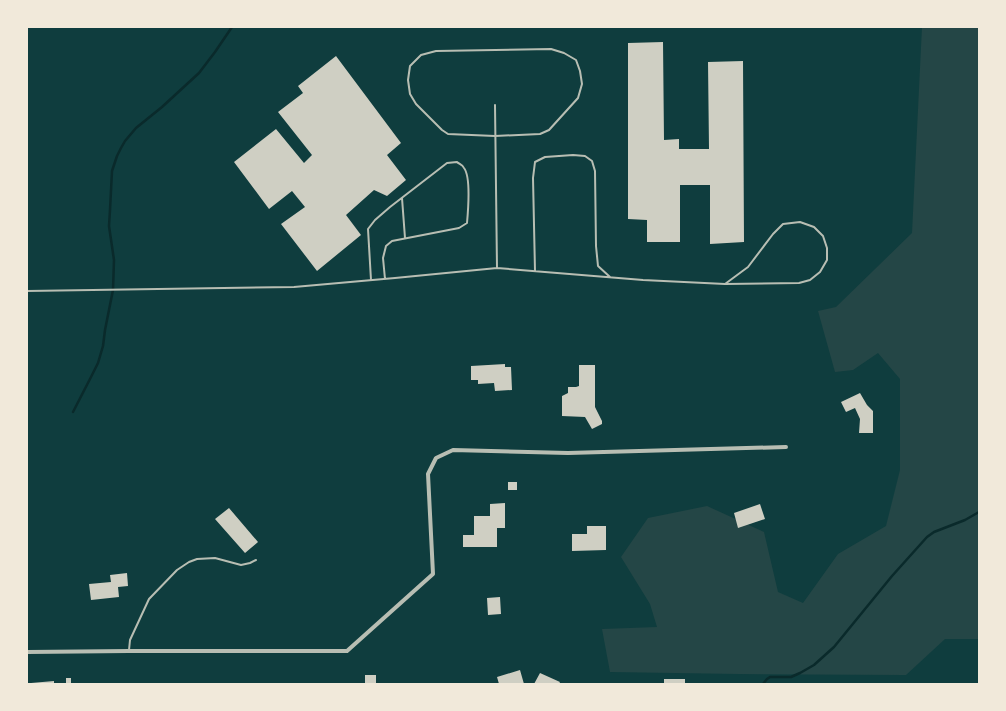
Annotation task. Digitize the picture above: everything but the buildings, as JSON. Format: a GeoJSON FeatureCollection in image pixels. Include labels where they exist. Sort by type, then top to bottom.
{"type":"FeatureCollection","features":[{"type":"Feature","properties":{"kind":"street"},"geometry":{"type":"LineString","coordinates":[[27,652],[347,651],[433,574],[428,474],[436,458],[453,450],[568,453],[786,447]]}},
{"type":"Feature","properties":{"kind":"lane"},"geometry":{"type":"LineString","coordinates":[[551,49],[564,52],[576,60],[580,71],[582,84],[578,98],[549,130],[540,134],[495,136],[448,134],[442,130],[416,104],[410,94],[408,80],[410,66],[421,55],[436,51],[551,49]]}},
{"type":"Feature","properties":{"kind":"lane"},"geometry":{"type":"LineString","coordinates":[[495,105],[497,268]]}},
{"type":"Feature","properties":{"kind":"lane"},"geometry":{"type":"LineString","coordinates":[[535,271],[533,178],[535,162],[545,157],[579,155],[585,156],[592,161],[595,171],[596,246],[598,266],[611,277]]}},
{"type":"Feature","properties":{"kind":"lane"},"geometry":{"type":"LineString","coordinates":[[371,280],[368,229],[375,220],[447,163],[456,162],[464,167],[468,176],[467,223],[459,228],[392,240],[386,246],[383,258],[385,279]]}},
{"type":"Feature","properties":{"kind":"lane"},"geometry":{"type":"LineString","coordinates":[[402,198],[405,238]]}},
{"type":"Feature","properties":{"kind":"lane"},"geometry":{"type":"LineString","coordinates":[[27,291],[294,287],[497,268],[643,280],[725,284],[798,283],[810,280],[820,272],[827,260],[827,248],[822,236],[814,226],[800,222],[783,224],[773,234],[748,267],[725,284]]}},
{"type":"Feature","properties":{"kind":"lane"},"geometry":{"type":"LineString","coordinates":[[129,651],[130,640],[149,599],[177,570],[189,562],[197,559],[215,558],[241,565],[256,560]]}},
{"type":"Feature","properties":{"kind":"shaded area"},"geometry":{"type":"Polygon","coordinates":[[[922,27],[979,27],[979,639],[945,639],[906,675],[610,672],[602,629],[657,627],[650,604],[621,557],[648,518],[707,506],[764,532],[778,592],[803,603],[838,554],[886,526],[900,470],[900,379],[878,353],[853,370],[835,372],[818,311],[836,307],[912,233],[922,27]]]}},
{"type":"Feature","properties":{"kind":"waterway"},"geometry":{"type":"LineString","coordinates":[[73,412],[98,363],[103,346],[113,290],[114,260],[109,226],[112,171],[117,156],[125,141],[136,128],[162,107],[199,73],[232,27]]}},
{"type":"Feature","properties":{"kind":"waterway"},"geometry":{"type":"LineString","coordinates":[[763,684],[770,677],[791,677],[814,665],[834,647],[892,576],[927,537],[934,532],[965,520],[979,512]]}}]}
